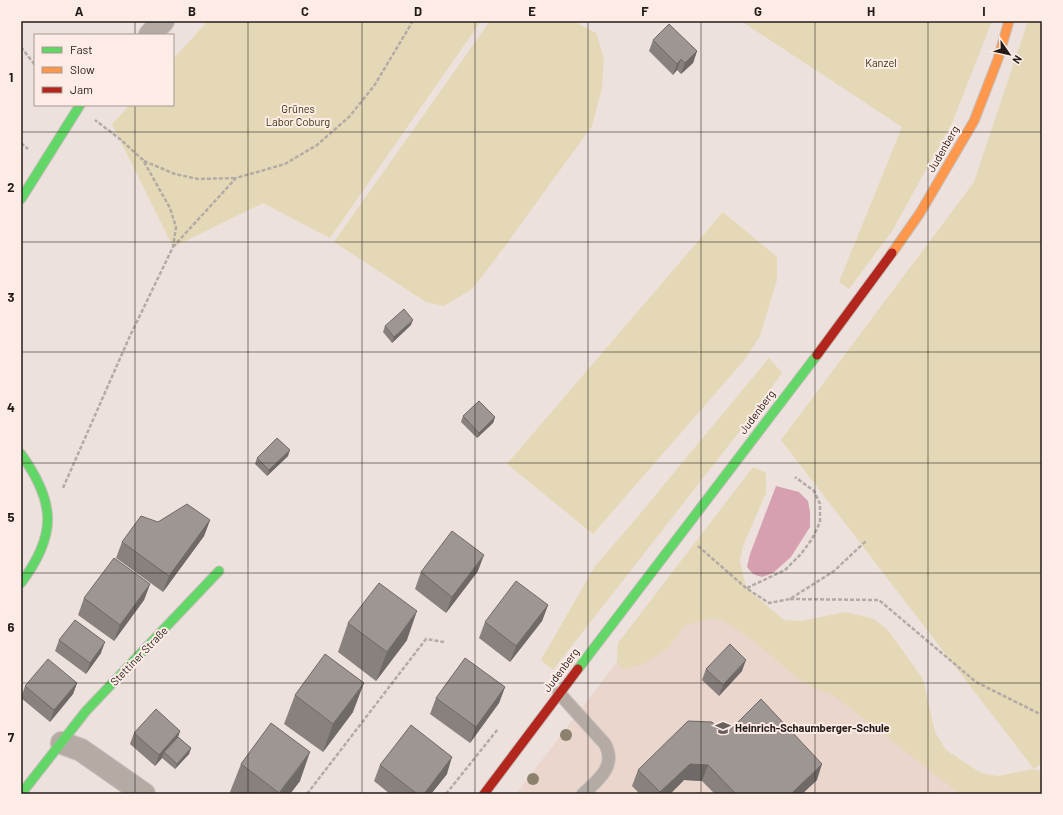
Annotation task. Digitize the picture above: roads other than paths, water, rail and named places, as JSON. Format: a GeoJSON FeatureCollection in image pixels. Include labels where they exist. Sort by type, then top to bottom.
{"type":"FeatureCollection","features":[{"type":"Feature","properties":{"kind":"street"},"geometry":{"type":"LineString","coordinates":[[151,34],[163,21]]}},
{"type":"Feature","properties":{"kind":"street","name":"Judenberg"},"geometry":{"type":"LineString","coordinates":[[484,794],[681,531],[828,339],[920,213],[974,121],[998,59],[1009,21]]}},
{"type":"Feature","properties":{"kind":"street"},"geometry":{"type":"LineString","coordinates":[[21,199],[79,106]]}},
{"type":"Feature","properties":{"kind":"street"},"geometry":{"type":"LineString","coordinates":[[21,454],[32,468],[40,484],[48,517],[48,530],[44,545],[28,574],[21,583]]}},
{"type":"Feature","properties":{"kind":"street","name":"Stettiner Straße"},"geometry":{"type":"LineString","coordinates":[[21,794],[86,711],[219,571]]}},
{"type":"Feature","properties":{"kind":"street"},"geometry":{"type":"LineString","coordinates":[[62,743],[81,750],[144,794]]}},
{"type":"Feature","properties":{"kind":"lane"},"geometry":{"type":"LineString","coordinates":[[559,693],[605,744],[609,751],[609,762],[600,778],[583,794]]}},
{"type":"Feature","properties":{"kind":"place","name":"Heinrich-Schaumberger-Schule"},"geometry":{"type":"Point","coordinates":[723,728]}},
{"type":"Feature","properties":{"kind":"park label","name":"Kanzel"},"geometry":{"type":"Point","coordinates":[881,63]}},
{"type":"Feature","properties":{"kind":"park label","name":"Grünes Labor Coburg"},"geometry":{"type":"Point","coordinates":[298,115]}}]}
